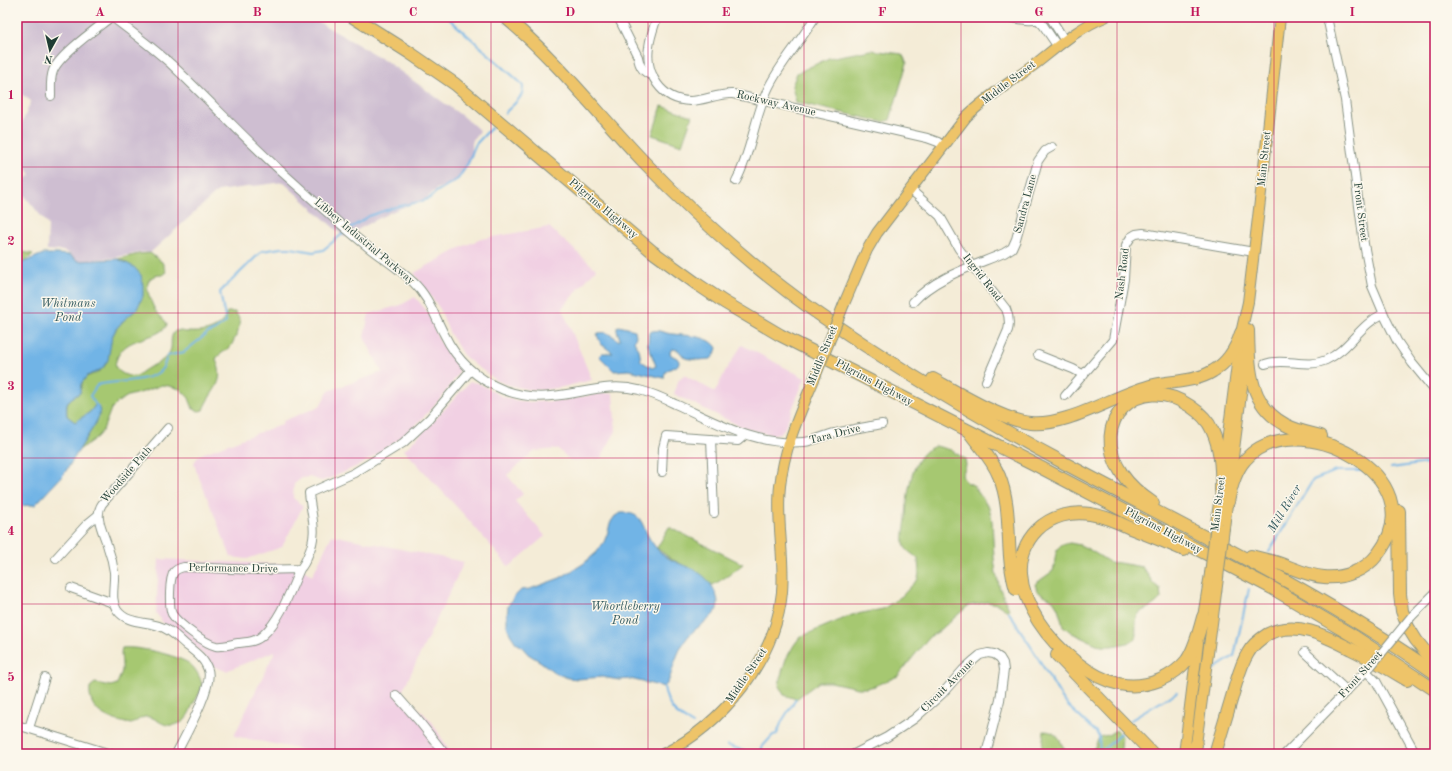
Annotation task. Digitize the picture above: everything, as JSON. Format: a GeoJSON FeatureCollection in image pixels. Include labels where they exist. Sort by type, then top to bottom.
{"type":"FeatureCollection","features":[{"type":"Feature","properties":{"kind":"highway","name":"Pilgrims Highway"},"geometry":{"type":"LineString","coordinates":[[353,17],[415,56],[459,87],[645,245],[706,290],[771,330],[968,430],[1272,588],[1346,631],[1435,690]]}},
{"type":"Feature","properties":{"kind":"highway","name":"Pilgrims Highway"},"geometry":{"type":"LineString","coordinates":[[505,17],[549,58],[641,159],[701,219],[770,278],[847,333],[932,388],[1002,429],[1287,580],[1348,616],[1435,673]]}},
{"type":"Feature","properties":{"kind":"highway"},"geometry":{"type":"LineString","coordinates":[[847,333],[998,413],[1018,420],[1038,423],[1064,418],[1146,387],[1196,378],[1208,374],[1228,358],[1244,332]]}},
{"type":"Feature","properties":{"kind":"highway"},"geometry":{"type":"LineString","coordinates":[[1244,332],[1252,383],[1259,400],[1267,411],[1290,427],[1336,441],[1359,451],[1376,464],[1390,479],[1397,496],[1399,506],[1400,594],[1402,611],[1408,627],[1418,644],[1435,664]]}},
{"type":"Feature","properties":{"kind":"highway"},"geometry":{"type":"LineString","coordinates":[[1191,530],[1164,512],[1138,491],[1120,471],[1113,458],[1110,439],[1112,426],[1121,409],[1136,398],[1149,395],[1158,395],[1177,399],[1199,412],[1210,425],[1217,442],[1220,462],[1221,490]]}},
{"type":"Feature","properties":{"kind":"highway"},"geometry":{"type":"LineString","coordinates":[[968,430],[992,463],[1001,482],[1007,505],[1009,551],[1012,572],[1020,601],[1030,622],[1053,651],[1152,752]]}},
{"type":"Feature","properties":{"kind":"highway"},"geometry":{"type":"LineString","coordinates":[[1228,502],[1238,469],[1249,455],[1261,446],[1268,443],[1281,440],[1299,440],[1315,442],[1336,448],[1367,465],[1377,474],[1384,485],[1391,500],[1392,512],[1388,537],[1378,555],[1364,568],[1344,576],[1318,576],[1275,562],[1230,550]]}},
{"type":"Feature","properties":{"kind":"highway"},"geometry":{"type":"LineString","coordinates":[[1203,617],[1190,655],[1175,672],[1162,679],[1144,685],[1129,685],[1113,682],[1092,673],[1075,661],[1059,647],[1042,627],[1029,604],[1023,588],[1020,570],[1023,553],[1034,533],[1049,521],[1068,514],[1090,513],[1112,520],[1272,588]]}},
{"type":"Feature","properties":{"kind":"highway"},"geometry":{"type":"LineString","coordinates":[[1215,754],[1246,656],[1258,641],[1279,630],[1289,628],[1304,630],[1325,636],[1368,658],[1435,696]]}},
{"type":"Feature","properties":{"kind":"main road","name":"Middle Street"},"geometry":{"type":"LineString","coordinates":[[668,753],[698,732],[727,705],[756,666],[770,640],[778,615],[782,592],[779,500],[781,476],[788,442],[844,304],[873,239],[966,118],[980,105],[1062,44],[1087,26],[1105,17]]}},
{"type":"Feature","properties":{"kind":"main road","name":"Main Street"},"geometry":{"type":"LineString","coordinates":[[1194,751],[1220,526],[1221,490],[1248,302],[1280,17]]}},
{"type":"Feature","properties":{"kind":"main road","name":"Main Street"},"geometry":{"type":"LineString","coordinates":[[1220,526],[1228,502],[1244,332]]}},
{"type":"Feature","properties":{"kind":"main road","name":"Main Street"},"geometry":{"type":"LineString","coordinates":[[1184,754],[1203,617],[1214,576]]}},
{"type":"Feature","properties":{"kind":"street"},"geometry":{"type":"LineString","coordinates":[[51,96],[53,69],[58,62],[68,51],[111,17]]}},
{"type":"Feature","properties":{"kind":"street","name":"Libbey Industrial Parkway"},"geometry":{"type":"LineString","coordinates":[[111,17],[169,63],[274,165],[355,236],[405,274],[421,290],[433,308],[443,334],[460,361],[470,371],[506,391],[529,396],[551,396],[608,387],[638,389],[745,435],[775,442],[788,442]]}},
{"type":"Feature","properties":{"kind":"street"},"geometry":{"type":"LineString","coordinates":[[618,17],[638,56],[638,63],[644,71],[653,76]]}},
{"type":"Feature","properties":{"kind":"street","name":"Rockway Avenue"},"geometry":{"type":"LineString","coordinates":[[657,17],[649,43],[648,56],[653,76],[659,87],[666,94],[683,100],[699,100],[726,94],[763,100],[927,138],[938,142],[943,146]]}},
{"type":"Feature","properties":{"kind":"street"},"geometry":{"type":"LineString","coordinates":[[736,181],[743,166],[758,112],[763,100],[775,76],[815,17]]}},
{"type":"Feature","properties":{"kind":"street"},"geometry":{"type":"LineString","coordinates":[[1008,17],[1041,19],[1043,25],[1062,44]]}},
{"type":"Feature","properties":{"kind":"street"},"geometry":{"type":"LineString","coordinates":[[1050,17],[1062,44]]}},
{"type":"Feature","properties":{"kind":"street","name":"Front Street"},"geometry":{"type":"LineString","coordinates":[[1327,17],[1346,104],[1367,263],[1372,286],[1391,330],[1405,352],[1435,391]]}},
{"type":"Feature","properties":{"kind":"street"},"geometry":{"type":"LineString","coordinates":[[638,56],[648,56]]}},
{"type":"Feature","properties":{"kind":"street","name":"Sandra Lane"},"geometry":{"type":"LineString","coordinates":[[913,302],[932,285],[1007,251],[1014,245],[1036,166],[1041,156],[1052,147]]}},
{"type":"Feature","properties":{"kind":"street","name":"Ingrid Road"},"geometry":{"type":"LineString","coordinates":[[910,189],[940,216],[959,249],[1006,309],[1009,318],[1006,338],[986,381]]}},
{"type":"Feature","properties":{"kind":"street","name":"Nash Road"},"geometry":{"type":"LineString","coordinates":[[1066,396],[1113,340],[1124,279],[1126,245],[1129,239],[1134,235],[1143,233],[1254,252]]}},
{"type":"Feature","properties":{"kind":"street"},"geometry":{"type":"LineString","coordinates":[[1265,364],[1280,361],[1313,363],[1327,360],[1338,353],[1373,320],[1383,314]]}},
{"type":"Feature","properties":{"kind":"street"},"geometry":{"type":"LineString","coordinates":[[1038,355],[1076,370],[1084,375]]}},
{"type":"Feature","properties":{"kind":"street","name":"Performance Drive"},"geometry":{"type":"LineString","coordinates":[[300,569],[256,570],[178,568],[173,573],[172,579],[170,600],[171,613],[178,622],[209,644],[222,646],[257,640],[275,622],[311,548],[314,534],[309,493],[354,473],[403,443],[416,433],[470,371]]}},
{"type":"Feature","properties":{"kind":"street","name":"Tara Drive"},"geometry":{"type":"LineString","coordinates":[[788,442],[814,441],[834,433],[882,424]]}},
{"type":"Feature","properties":{"kind":"street","name":"Woodside Path"},"geometry":{"type":"LineString","coordinates":[[56,558],[87,524],[98,515],[98,511],[102,504],[168,428]]}},
{"type":"Feature","properties":{"kind":"street"},"geometry":{"type":"LineString","coordinates":[[662,472],[663,448],[666,436],[738,441],[745,435]]}},
{"type":"Feature","properties":{"kind":"street"},"geometry":{"type":"LineString","coordinates":[[711,439],[714,513]]}},
{"type":"Feature","properties":{"kind":"street"},"geometry":{"type":"LineString","coordinates":[[98,515],[113,565],[114,603],[120,613],[129,620],[161,626],[168,630],[204,661],[208,669],[209,679],[205,694],[176,754]]}},
{"type":"Feature","properties":{"kind":"street"},"geometry":{"type":"LineString","coordinates":[[71,588],[114,603]]}},
{"type":"Feature","properties":{"kind":"street","name":"Front Street"},"geometry":{"type":"LineString","coordinates":[[1285,754],[1347,691],[1435,593]]}},
{"type":"Feature","properties":{"kind":"street"},"geometry":{"type":"LineString","coordinates":[[1305,652],[1347,691]]}},
{"type":"Feature","properties":{"kind":"street","name":"Circuit Avenue"},"geometry":{"type":"LineString","coordinates":[[854,754],[887,737],[914,720],[942,694],[958,675],[974,660],[980,655],[988,653],[994,654],[1000,658],[1003,663],[1004,670],[1000,700],[986,754]]}},
{"type":"Feature","properties":{"kind":"street"},"geometry":{"type":"LineString","coordinates":[[1368,668],[1416,754]]}},
{"type":"Feature","properties":{"kind":"street"},"geometry":{"type":"LineString","coordinates":[[29,728],[45,678]]}},
{"type":"Feature","properties":{"kind":"street"},"geometry":{"type":"LineString","coordinates":[[396,694],[445,754]]}},
{"type":"Feature","properties":{"kind":"street"},"geometry":{"type":"LineString","coordinates":[[17,725],[111,754]]}},
{"type":"Feature","properties":{"kind":"shaded area"},"geometry":{"type":"Polygon","coordinates":[[[17,17],[310,17],[386,61],[469,121],[480,131],[472,141],[472,154],[470,162],[464,172],[452,184],[436,189],[425,200],[387,214],[344,237],[283,182],[218,191],[150,253],[144,252],[99,259],[85,263],[73,261],[70,254],[64,251],[47,250],[48,225],[17,186],[31,175],[17,154],[17,135],[31,101],[17,91],[17,17]]]}},
{"type":"Feature","properties":{"kind":"shaded area"},"geometry":{"type":"Polygon","coordinates":[[[549,227],[596,269],[562,308],[592,380],[542,390],[527,389],[498,381],[463,355],[449,332],[440,309],[414,273],[464,246],[481,239],[549,227]]]}},
{"type":"Feature","properties":{"kind":"shaded area"},"geometry":{"type":"Polygon","coordinates":[[[415,297],[427,311],[439,340],[446,351],[460,367],[458,374],[442,397],[414,427],[390,446],[362,464],[322,481],[309,477],[302,478],[294,484],[293,498],[303,506],[282,547],[247,559],[231,557],[196,470],[194,463],[199,455],[282,424],[283,421],[320,406],[328,391],[382,372],[364,337],[369,314],[401,305],[415,297]]]}},
{"type":"Feature","properties":{"kind":"shaded area"},"geometry":{"type":"Polygon","coordinates":[[[742,345],[805,378],[784,429],[780,433],[774,435],[740,426],[674,394],[679,379],[684,375],[715,392],[726,370],[742,345]]]}},
{"type":"Feature","properties":{"kind":"shaded area"},"geometry":{"type":"Polygon","coordinates":[[[470,382],[478,383],[501,396],[529,402],[559,401],[603,393],[613,394],[616,431],[601,458],[571,461],[558,449],[535,451],[507,475],[523,494],[515,501],[545,536],[509,567],[466,517],[404,450],[430,425],[470,382]]]}},
{"type":"Feature","properties":{"kind":"shaded area"},"geometry":{"type":"Polygon","coordinates":[[[332,535],[464,562],[402,692],[432,722],[451,754],[323,754],[234,736],[275,651],[226,671],[213,666],[198,650],[164,624],[156,613],[159,559],[297,565],[312,576],[332,535]]]}},
{"type":"Feature","properties":{"kind":"green space"},"geometry":{"type":"Polygon","coordinates":[[[871,50],[902,54],[907,63],[890,120],[883,122],[796,102],[792,86],[797,73],[829,58],[871,50]]]}},
{"type":"Feature","properties":{"kind":"green space"},"geometry":{"type":"Polygon","coordinates":[[[662,106],[692,116],[682,145],[652,135],[662,106]]]}},
{"type":"Feature","properties":{"kind":"green space"},"geometry":{"type":"Polygon","coordinates":[[[17,251],[33,254],[27,260],[17,265],[17,251]]]}},
{"type":"Feature","properties":{"kind":"green space"},"geometry":{"type":"Polygon","coordinates":[[[150,253],[162,262],[166,272],[162,275],[151,278],[148,282],[148,292],[154,308],[165,320],[167,325],[156,334],[126,346],[120,352],[115,365],[119,371],[129,376],[137,376],[160,362],[166,356],[171,348],[172,336],[175,331],[200,332],[212,329],[221,323],[227,312],[235,312],[239,318],[240,323],[237,334],[231,346],[217,357],[216,360],[220,375],[219,381],[203,410],[199,411],[193,409],[189,398],[180,389],[162,385],[128,396],[118,402],[111,409],[103,430],[97,437],[79,450],[94,426],[100,408],[96,404],[90,412],[75,422],[67,416],[67,407],[70,399],[80,393],[81,386],[85,378],[98,372],[105,366],[114,333],[137,309],[126,262],[118,259],[150,253]]]}},
{"type":"Feature","properties":{"kind":"green space"},"geometry":{"type":"Polygon","coordinates":[[[936,446],[951,450],[965,459],[966,465],[962,476],[966,482],[973,485],[989,508],[992,521],[996,573],[1000,589],[1009,609],[1008,611],[997,604],[987,602],[968,606],[938,632],[929,637],[898,676],[875,686],[858,688],[831,682],[819,682],[796,699],[784,695],[779,686],[781,675],[786,659],[800,637],[852,615],[883,609],[902,596],[918,579],[918,559],[907,550],[904,544],[907,499],[915,466],[920,457],[927,450],[936,446]]]}},
{"type":"Feature","properties":{"kind":"green space"},"geometry":{"type":"Polygon","coordinates":[[[669,527],[743,564],[713,585],[671,559],[657,548],[669,527]]]}},
{"type":"Feature","properties":{"kind":"green space"},"geometry":{"type":"Polygon","coordinates":[[[1070,543],[1080,545],[1109,562],[1142,567],[1154,584],[1160,589],[1161,598],[1155,604],[1138,614],[1136,638],[1132,642],[1111,646],[1101,646],[1072,633],[1063,626],[1058,608],[1053,600],[1037,591],[1035,584],[1053,571],[1055,556],[1058,549],[1064,544],[1070,543]]]}},
{"type":"Feature","properties":{"kind":"green space"},"geometry":{"type":"Polygon","coordinates":[[[122,648],[137,648],[167,654],[190,664],[194,668],[198,673],[202,687],[185,720],[181,723],[169,725],[153,718],[145,717],[131,724],[108,717],[96,709],[90,696],[90,687],[95,683],[111,686],[117,684],[122,670],[122,648]]]}},
{"type":"Feature","properties":{"kind":"green space"},"geometry":{"type":"Polygon","coordinates":[[[1116,730],[1122,736],[1121,749],[1127,754],[1087,754],[1095,747],[1099,737],[1108,735],[1116,730]]]}},
{"type":"Feature","properties":{"kind":"green space"},"geometry":{"type":"Polygon","coordinates":[[[1044,731],[1049,731],[1056,735],[1066,752],[1069,754],[1041,754],[1044,731]]]}},
{"type":"Feature","properties":{"kind":"water","name":"Whitmans Pond"},"geometry":{"type":"Polygon","coordinates":[[[43,254],[70,255],[78,261],[118,259],[134,267],[141,275],[143,296],[137,309],[116,329],[112,337],[108,360],[102,369],[87,376],[81,384],[80,393],[70,399],[67,404],[67,416],[75,422],[90,412],[96,404],[100,408],[99,416],[94,426],[64,474],[35,505],[17,506],[17,265],[43,254]]]}},
{"type":"Feature","properties":{"kind":"water"},"geometry":{"type":"Polygon","coordinates":[[[619,326],[635,330],[636,336],[634,342],[639,349],[641,361],[652,368],[656,366],[648,345],[649,333],[652,331],[703,338],[714,344],[717,348],[711,359],[697,360],[685,358],[678,350],[672,349],[670,352],[671,355],[679,359],[679,363],[664,374],[664,378],[629,370],[614,371],[599,356],[602,353],[613,353],[601,344],[597,335],[598,333],[607,333],[619,341],[620,339],[617,327],[619,326]]]}},
{"type":"Feature","properties":{"kind":"water","name":"Whortleberry Pond"},"geometry":{"type":"Polygon","coordinates":[[[621,513],[633,514],[642,522],[649,538],[664,556],[697,571],[704,576],[711,584],[718,602],[718,606],[713,615],[690,634],[682,645],[669,680],[664,687],[630,679],[619,680],[602,677],[578,679],[568,678],[555,673],[528,654],[516,643],[510,634],[507,625],[508,606],[521,590],[530,589],[560,578],[583,564],[597,552],[604,542],[610,523],[615,516],[621,513]]]}},
{"type":"Feature","properties":{"kind":"waterway"},"geometry":{"type":"LineString","coordinates":[[447,17],[522,84],[523,88],[521,96],[505,113]]}},
{"type":"Feature","properties":{"kind":"waterway"},"geometry":{"type":"LineString","coordinates":[[349,229],[369,216],[395,207],[430,198],[436,192],[458,179],[468,163],[476,144],[491,128]]}},
{"type":"Feature","properties":{"kind":"waterway"},"geometry":{"type":"LineString","coordinates":[[96,405],[90,396],[97,385],[141,379],[156,374],[163,367],[167,356],[184,352],[208,333],[226,322],[220,292],[262,251],[281,248],[291,248],[313,252],[323,250],[346,231]]}},
{"type":"Feature","properties":{"kind":"waterway","name":"Mill River"},"geometry":{"type":"LineString","coordinates":[[1391,468],[1435,462]]}},
{"type":"Feature","properties":{"kind":"waterway","name":"Mill River"},"geometry":{"type":"LineString","coordinates":[[1269,552],[1313,480],[1336,471],[1363,471]]}},
{"type":"Feature","properties":{"kind":"waterway","name":"Mill River"},"geometry":{"type":"LineString","coordinates":[[1214,669],[1234,656],[1249,589]]}},
{"type":"Feature","properties":{"kind":"waterway"},"geometry":{"type":"LineString","coordinates":[[1008,611],[1060,695],[1068,706],[1096,732],[1099,737],[1100,753]]}},
{"type":"Feature","properties":{"kind":"waterway"},"geometry":{"type":"LineString","coordinates":[[664,687],[668,701],[673,710],[693,724]]}},
{"type":"Feature","properties":{"kind":"waterway","name":"Mill River"},"geometry":{"type":"LineString","coordinates":[[1131,720],[1177,692]]}},
{"type":"Feature","properties":{"kind":"waterway"},"geometry":{"type":"LineString","coordinates":[[759,754],[762,751],[762,747],[773,735],[777,734],[782,721],[796,699]]}},
{"type":"Feature","properties":{"kind":"waterway","name":"Mill River"},"geometry":{"type":"LineString","coordinates":[[1099,754],[1121,733]]}},
{"type":"Feature","properties":{"kind":"waterway"},"geometry":{"type":"LineString","coordinates":[[727,745],[753,754]]}}]}
